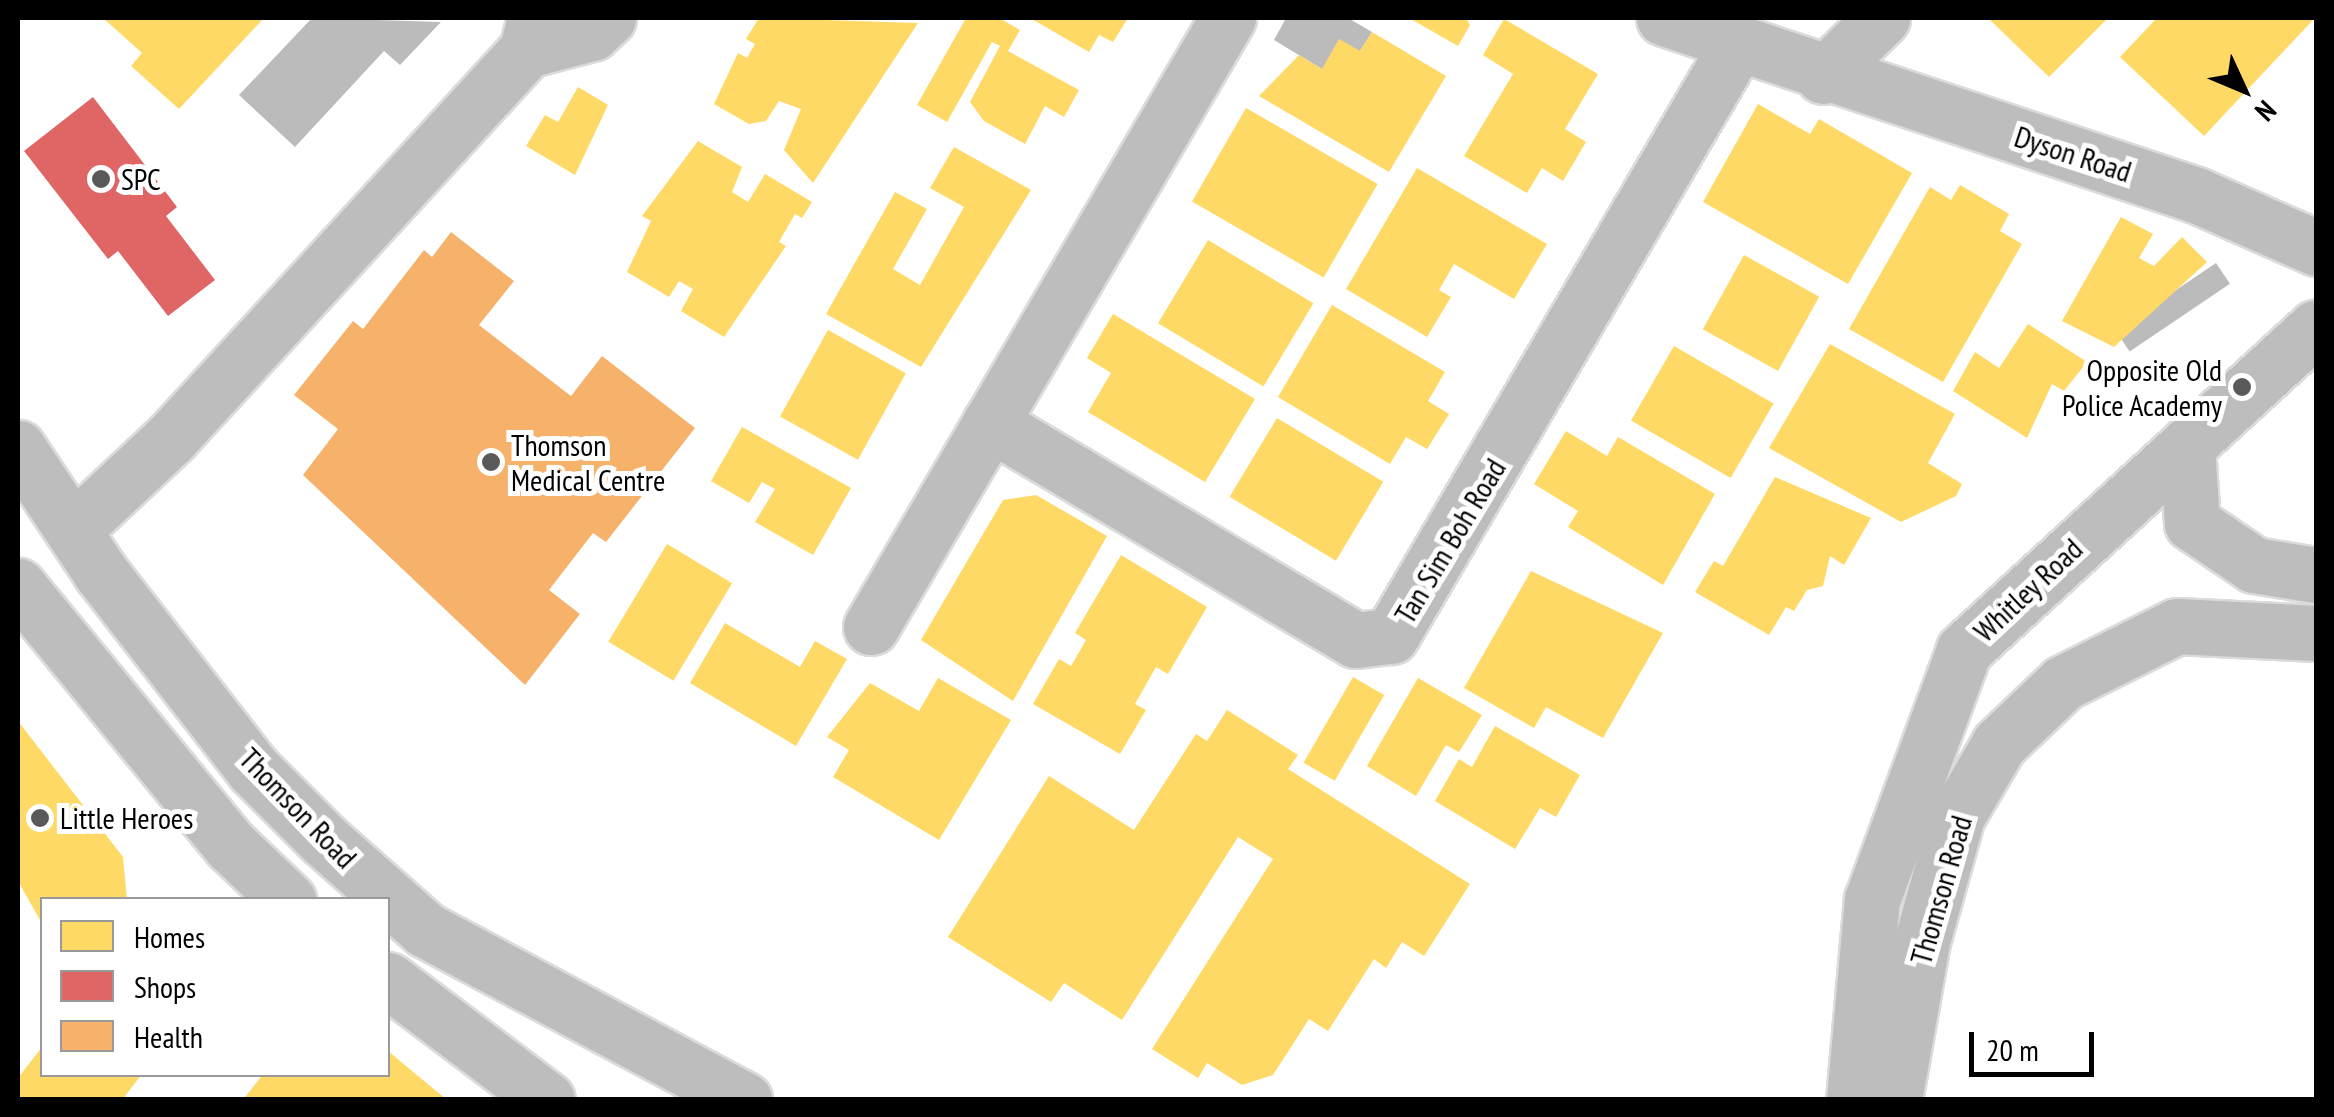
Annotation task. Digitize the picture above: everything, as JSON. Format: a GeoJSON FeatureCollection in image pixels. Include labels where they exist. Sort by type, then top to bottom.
{"type":"FeatureCollection","features":[{"type":"Feature","properties":{"kind":"main road"},"geometry":{"type":"LineString","coordinates":[[74,530],[184,424],[531,34],[592,33],[608,18]]}},
{"type":"Feature","properties":{"kind":"main road"},"geometry":{"type":"LineString","coordinates":[[871,627],[1228,18]]}},
{"type":"Feature","properties":{"kind":"main road","name":"Dyson Road"},"geometry":{"type":"LineString","coordinates":[[1664,18],[1823,76],[2196,195],[2316,248]]}},
{"type":"Feature","properties":{"kind":"main road"},"geometry":{"type":"LineString","coordinates":[[1823,76],[1882,18]]}},
{"type":"Feature","properties":{"kind":"main road","name":"Tan Sim Boh Road"},"geometry":{"type":"LineString","coordinates":[[990,423],[1356,640],[1392,636],[1737,44]]}},
{"type":"Feature","properties":{"kind":"main road","name":"Whitley Road"},"geometry":{"type":"LineString","coordinates":[[1922,941],[1907,792],[1964,650],[2187,448],[2282,350],[2316,328]]}},
{"type":"Feature","properties":{"kind":"main road","name":"Thomson Road"},"geometry":{"type":"LineString","coordinates":[[18,448],[74,530],[254,769],[426,930],[743,1099]]}},
{"type":"Feature","properties":{"kind":"main road"},"geometry":{"type":"LineString","coordinates":[[2187,448],[2192,523],[2254,565],[2316,576]]}},
{"type":"Feature","properties":{"kind":"main road"},"geometry":{"type":"LineString","coordinates":[[18,586],[231,846],[285,897]]}},
{"type":"Feature","properties":{"kind":"main road","name":"Thomson Road"},"geometry":{"type":"LineString","coordinates":[[1894,1100],[1922,941],[1957,816],[1999,744],[2063,683],[2177,626],[2316,633]]}},
{"type":"Feature","properties":{"kind":"main road"},"geometry":{"type":"LineString","coordinates":[[1854,1100],[1872,900],[1907,792]]}},
{"type":"Feature","properties":{"kind":"main road"},"geometry":{"type":"LineString","coordinates":[[504,970],[541,1094]]}},
{"type":"Feature","properties":{"kind":"main road"},"geometry":{"type":"LineString","coordinates":[[390,981],[541,1094]]}},
{"type":"Feature","properties":{"kind":"shaded area"},"geometry":{"type":"Polygon","coordinates":[[[312,18],[441,22],[400,65],[384,51],[295,147],[239,95],[312,18]]]}},
{"type":"Feature","properties":{"kind":"shaded area"},"geometry":{"type":"Polygon","coordinates":[[[1286,18],[1348,18],[1372,32],[1360,51],[1322,69],[1274,40],[1286,18]]]}},
{"type":"Feature","properties":{"kind":"shaded area"},"geometry":{"type":"Polygon","coordinates":[[[2216,263],[2230,284],[2130,351],[2116,331],[2216,263]]]}},
{"type":"Feature","properties":{"kind":"building: Homes"},"geometry":{"type":"Polygon","coordinates":[[[103,18],[264,18],[179,109],[131,66],[142,53],[103,18]]]}},
{"type":"Feature","properties":{"kind":"building: Homes"},"geometry":{"type":"Polygon","coordinates":[[[759,18],[918,23],[813,183],[784,150],[801,109],[779,101],[766,121],[749,124],[714,104],[738,53],[747,58],[755,44],[746,39],[759,18]]]}},
{"type":"Feature","properties":{"kind":"building: Homes"},"geometry":{"type":"Polygon","coordinates":[[[966,18],[999,18],[1020,30],[1008,51],[1079,90],[1064,117],[1045,106],[1025,144],[984,121],[970,102],[1000,46],[992,42],[947,122],[917,105],[966,18]]]}},
{"type":"Feature","properties":{"kind":"building: Homes"},"geometry":{"type":"Polygon","coordinates":[[[1030,18],[1128,18],[1113,42],[1099,35],[1089,52],[1030,18]]]}},
{"type":"Feature","properties":{"kind":"building: Homes"},"geometry":{"type":"Polygon","coordinates":[[[1409,18],[1466,18],[1470,25],[1458,46],[1409,18]]]}},
{"type":"Feature","properties":{"kind":"building: Homes"},"geometry":{"type":"Polygon","coordinates":[[[1988,18],[2108,18],[2049,77],[1988,18]]]}},
{"type":"Feature","properties":{"kind":"building: Homes"},"geometry":{"type":"Polygon","coordinates":[[[2157,18],[2313,20],[2204,136],[2120,57],[2157,18]]]}},
{"type":"Feature","properties":{"kind":"building: Homes"},"geometry":{"type":"Polygon","coordinates":[[[1504,19],[1598,74],[1565,129],[1586,142],[1563,181],[1542,168],[1527,193],[1464,156],[1513,74],[1483,55],[1504,19]]]}},
{"type":"Feature","properties":{"kind":"building: Homes"},"geometry":{"type":"Polygon","coordinates":[[[1372,32],[1446,76],[1389,172],[1259,96],[1299,55],[1322,69],[1339,39],[1360,51],[1372,32]]]}},
{"type":"Feature","properties":{"kind":"building: Homes"},"geometry":{"type":"Polygon","coordinates":[[[578,87],[608,105],[575,175],[526,146],[545,115],[558,122],[578,87]]]}},
{"type":"Feature","properties":{"kind":"building: Homes"},"geometry":{"type":"Polygon","coordinates":[[[1758,104],[1810,134],[1819,119],[1912,173],[1848,284],[1703,202],[1758,104]]]}},
{"type":"Feature","properties":{"kind":"building: Homes"},"geometry":{"type":"Polygon","coordinates":[[[1246,108],[1378,184],[1324,278],[1192,202],[1246,108]]]}},
{"type":"Feature","properties":{"kind":"building: Homes"},"geometry":{"type":"Polygon","coordinates":[[[698,141],[742,167],[732,192],[748,202],[765,174],[812,202],[802,218],[795,214],[779,242],[786,246],[724,337],[681,311],[693,289],[679,281],[669,297],[627,272],[651,221],[642,216],[698,141]]]}},
{"type":"Feature","properties":{"kind":"building: Homes"},"geometry":{"type":"Polygon","coordinates":[[[954,147],[1031,190],[921,367],[826,314],[895,192],[927,209],[893,269],[920,285],[964,207],[930,188],[954,147]]]}},
{"type":"Feature","properties":{"kind":"building: Homes"},"geometry":{"type":"Polygon","coordinates":[[[1417,168],[1547,244],[1514,299],[1454,264],[1439,290],[1451,297],[1427,337],[1346,289],[1417,168]]]}},
{"type":"Feature","properties":{"kind":"building: Homes"},"geometry":{"type":"Polygon","coordinates":[[[1960,185],[2009,214],[2000,231],[2022,244],[1943,382],[1849,329],[1930,187],[1951,200],[1960,185]]]}},
{"type":"Feature","properties":{"kind":"building: Homes"},"geometry":{"type":"Polygon","coordinates":[[[2121,217],[2153,234],[2139,258],[2154,266],[2182,237],[2207,262],[2114,347],[2062,321],[2121,217]]]}},
{"type":"Feature","properties":{"kind":"building: Homes"},"geometry":{"type":"Polygon","coordinates":[[[1208,240],[1313,303],[1263,386],[1158,323],[1208,240]]]}},
{"type":"Feature","properties":{"kind":"building: Homes"},"geometry":{"type":"Polygon","coordinates":[[[1744,255],[1819,297],[1778,371],[1703,329],[1744,255]]]}},
{"type":"Feature","properties":{"kind":"building: Homes"},"geometry":{"type":"Polygon","coordinates":[[[1332,305],[1445,372],[1428,401],[1449,414],[1427,449],[1406,437],[1390,464],[1278,397],[1332,305]]]}},
{"type":"Feature","properties":{"kind":"building: Homes"},"geometry":{"type":"Polygon","coordinates":[[[1113,314],[1255,399],[1205,482],[1088,412],[1111,373],[1087,358],[1113,314]]]}},
{"type":"Feature","properties":{"kind":"building: Homes"},"geometry":{"type":"Polygon","coordinates":[[[2028,324],[2087,362],[2064,391],[2052,384],[2027,438],[1953,391],[1975,352],[1999,368],[2028,324]]]}},
{"type":"Feature","properties":{"kind":"building: Homes"},"geometry":{"type":"Polygon","coordinates":[[[828,330],[906,373],[858,460],[780,417],[828,330]]]}},
{"type":"Feature","properties":{"kind":"building: Homes"},"geometry":{"type":"Polygon","coordinates":[[[1830,344],[1955,414],[1928,463],[1962,484],[1956,496],[1901,522],[1769,448],[1830,344]]]}},
{"type":"Feature","properties":{"kind":"building: Homes"},"geometry":{"type":"Polygon","coordinates":[[[1674,346],[1774,404],[1731,478],[1631,420],[1674,346]]]}},
{"type":"Feature","properties":{"kind":"building: Homes"},"geometry":{"type":"Polygon","coordinates":[[[1277,418],[1383,482],[1336,561],[1230,497],[1277,418]]]}},
{"type":"Feature","properties":{"kind":"building: Homes"},"geometry":{"type":"Polygon","coordinates":[[[742,427],[851,488],[813,555],[755,522],[775,489],[762,482],[749,503],[711,481],[742,427]]]}},
{"type":"Feature","properties":{"kind":"building: Homes"},"geometry":{"type":"Polygon","coordinates":[[[1566,431],[1607,456],[1618,437],[1715,494],[1663,585],[1568,527],[1578,511],[1534,484],[1566,431]]]}},
{"type":"Feature","properties":{"kind":"building: Homes"},"geometry":{"type":"Polygon","coordinates":[[[1775,477],[1871,518],[1844,565],[1830,556],[1823,586],[1807,590],[1794,611],[1786,607],[1769,635],[1695,592],[1714,561],[1723,566],[1775,477]]]}},
{"type":"Feature","properties":{"kind":"building: Homes"},"geometry":{"type":"Polygon","coordinates":[[[1036,495],[1107,536],[1013,701],[921,640],[1003,500],[1036,495]]]}},
{"type":"Feature","properties":{"kind":"building: Homes"},"geometry":{"type":"Polygon","coordinates":[[[667,544],[732,583],[673,681],[608,642],[667,544]]]}},
{"type":"Feature","properties":{"kind":"building: Homes"},"geometry":{"type":"Polygon","coordinates":[[[1121,555],[1207,607],[1168,674],[1156,667],[1135,704],[1146,710],[1120,754],[1033,704],[1059,659],[1071,666],[1086,640],[1075,633],[1121,555]]]}},
{"type":"Feature","properties":{"kind":"building: Homes"},"geometry":{"type":"Polygon","coordinates":[[[1531,571],[1663,633],[1603,738],[1546,707],[1534,728],[1464,688],[1531,571]]]}},
{"type":"Feature","properties":{"kind":"building: Homes"},"geometry":{"type":"Polygon","coordinates":[[[725,623],[800,667],[815,641],[847,659],[796,746],[690,683],[725,623]]]}},
{"type":"Feature","properties":{"kind":"building: Homes"},"geometry":{"type":"Polygon","coordinates":[[[1353,677],[1384,695],[1335,781],[1304,763],[1353,677]]]}},
{"type":"Feature","properties":{"kind":"building: Homes"},"geometry":{"type":"Polygon","coordinates":[[[938,678],[1011,720],[939,840],[833,777],[849,750],[827,737],[870,683],[919,711],[938,678]]]}},
{"type":"Feature","properties":{"kind":"building: Homes"},"geometry":{"type":"Polygon","coordinates":[[[1418,678],[1482,715],[1459,752],[1446,745],[1416,796],[1367,766],[1418,678]]]}},
{"type":"Feature","properties":{"kind":"building: Homes"},"geometry":{"type":"Polygon","coordinates":[[[1227,710],[1298,755],[1288,769],[1470,884],[1424,956],[1402,942],[1386,968],[1374,959],[1328,1031],[1309,1019],[1273,1075],[1242,1085],[1207,1063],[1198,1078],[1152,1049],[1273,859],[1238,837],[1122,1020],[1064,983],[1051,1002],[948,937],[1049,776],[1134,830],[1196,734],[1207,741],[1227,710]]]}},
{"type":"Feature","properties":{"kind":"building: Homes"},"geometry":{"type":"Polygon","coordinates":[[[18,721],[123,857],[127,897],[40,897],[40,920],[18,881],[18,721]]]}},
{"type":"Feature","properties":{"kind":"building: Homes"},"geometry":{"type":"Polygon","coordinates":[[[1495,726],[1580,775],[1556,817],[1540,808],[1515,849],[1435,801],[1459,759],[1472,767],[1495,726]]]}},
{"type":"Feature","properties":{"kind":"building: Homes"},"geometry":{"type":"Polygon","coordinates":[[[40,1050],[40,1077],[140,1077],[122,1100],[18,1100],[18,1078],[40,1050]]]}},
{"type":"Feature","properties":{"kind":"building: Homes"},"geometry":{"type":"Polygon","coordinates":[[[390,1053],[447,1100],[243,1100],[261,1077],[390,1077],[390,1053]]]}},
{"type":"Feature","properties":{"kind":"building: Shops","name":"SPC"},"geometry":{"type":"Polygon","coordinates":[[[93,97],[177,207],[166,216],[215,280],[168,316],[118,251],[108,259],[24,151],[93,97]]]}},
{"type":"Feature","properties":{"kind":"building: Health","name":"Thomson Medical Centre"},"geometry":{"type":"Polygon","coordinates":[[[451,232],[514,281],[479,325],[571,396],[602,356],[695,428],[606,542],[593,533],[549,590],[580,614],[525,685],[303,475],[338,429],[294,395],[353,321],[363,329],[424,250],[432,257],[451,232]]]}},
{"type":"Feature","properties":{"kind":"place","name":"SPC"},"geometry":{"type":"Point","coordinates":[101,179]}},
{"type":"Feature","properties":{"kind":"place","name":"Opposite Old Police Academy"},"geometry":{"type":"Point","coordinates":[2242,387]}},
{"type":"Feature","properties":{"kind":"place","name":"Thomson Medical Centre"},"geometry":{"type":"Point","coordinates":[491,462]}},
{"type":"Feature","properties":{"kind":"place","name":"Little Heroes"},"geometry":{"type":"Point","coordinates":[40,818]}}]}
